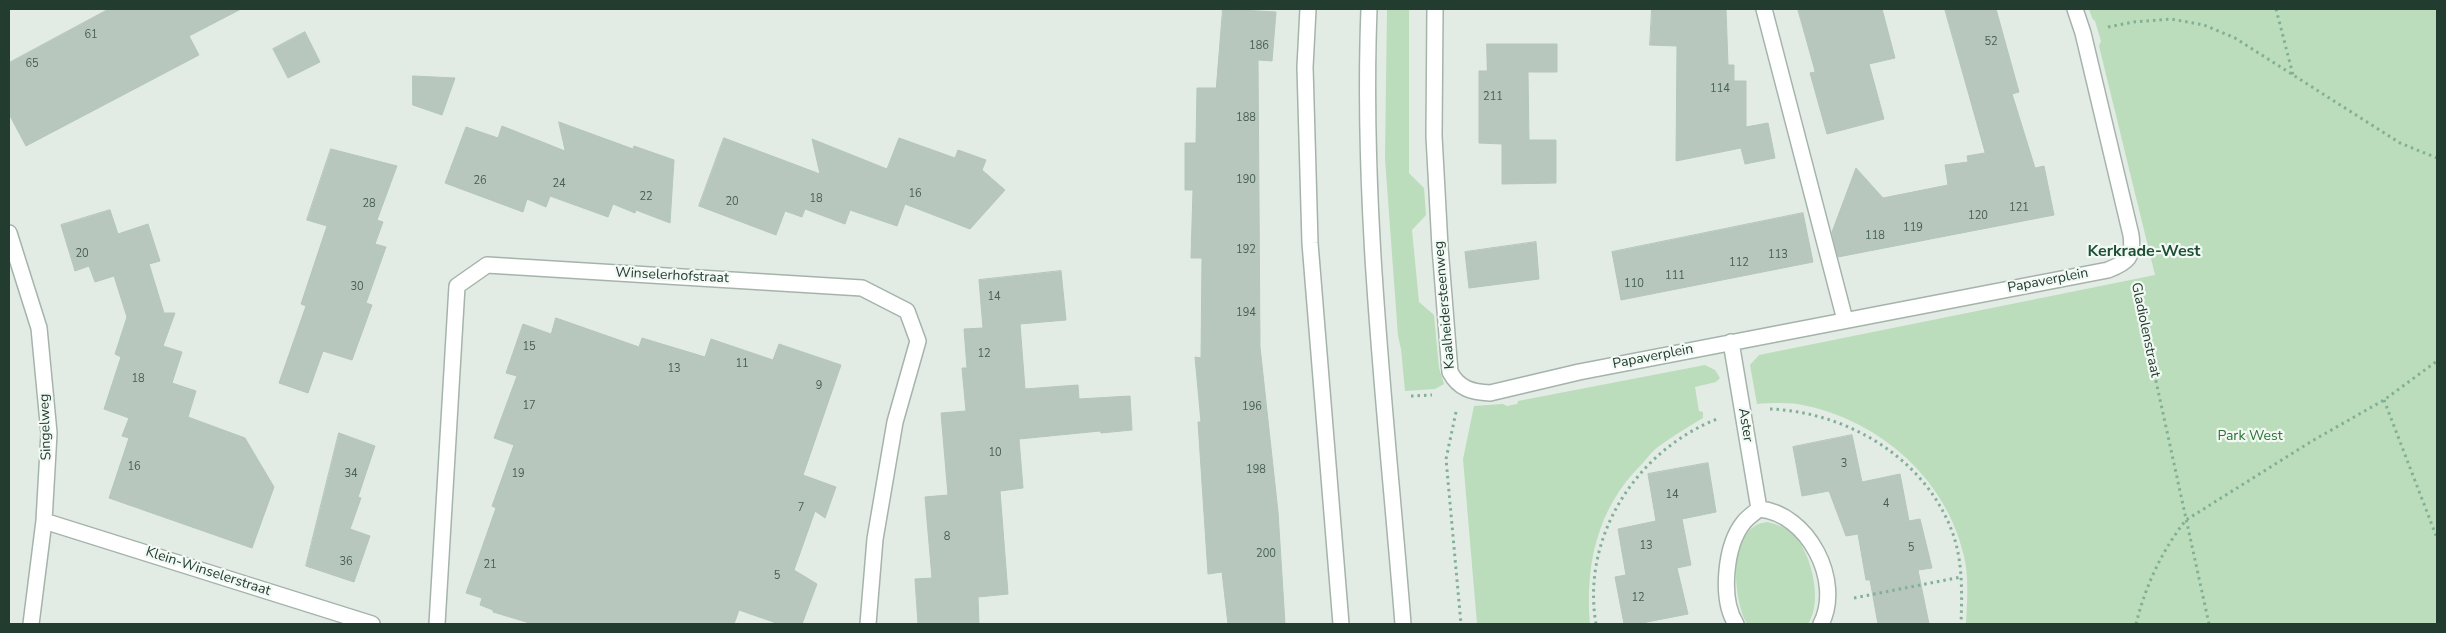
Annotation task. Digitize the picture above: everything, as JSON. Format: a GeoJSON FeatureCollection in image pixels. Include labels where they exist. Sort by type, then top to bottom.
{"type":"FeatureCollection","features":[{"type":"Feature","properties":{"kind":"street"},"geometry":{"type":"LineString","coordinates":[[1308,9],[1305,66],[1310,243],[1341,624]]}},
{"type":"Feature","properties":{"kind":"street"},"geometry":{"type":"LineString","coordinates":[[1369,9],[1368,118],[1375,288],[1403,624]]}},
{"type":"Feature","properties":{"kind":"street","name":"Kaalheidersteenweg"},"geometry":{"type":"LineString","coordinates":[[1435,9],[1434,136],[1440,247],[1450,372],[1456,383],[1462,387]]}},
{"type":"Feature","properties":{"kind":"street"},"geometry":{"type":"LineString","coordinates":[[1764,9],[1845,320]]}},
{"type":"Feature","properties":{"kind":"street"},"geometry":{"type":"LineString","coordinates":[[2075,9],[2083,33],[2131,235],[2133,249],[2129,258]]}},
{"type":"Feature","properties":{"kind":"street","name":"Singelweg"},"geometry":{"type":"LineString","coordinates":[[9,233],[38,328],[49,433],[44,521],[31,624]]}},
{"type":"Feature","properties":{"kind":"street","name":"Papaverplein"},"geometry":{"type":"LineString","coordinates":[[1462,387],[1471,391],[1490,393],[1579,372],[2108,270],[2129,258]]}},
{"type":"Feature","properties":{"kind":"street","name":"Winselerhofstraat"},"geometry":{"type":"LineString","coordinates":[[437,624],[457,286],[487,265],[862,288],[907,311],[918,341],[895,422],[875,539],[868,624]]}},
{"type":"Feature","properties":{"kind":"street","name":"Aster"},"geometry":{"type":"LineString","coordinates":[[1731,342],[1759,509]]}},
{"type":"Feature","properties":{"kind":"street"},"geometry":{"type":"LineString","coordinates":[[1736,624],[1730,609],[1727,587],[1730,554],[1733,542],[1744,522],[1759,509],[1772,510],[1787,517],[1805,533],[1819,558],[1827,592],[1827,603],[1821,624]]}},
{"type":"Feature","properties":{"kind":"street","name":"Klein-Winselerstraat"},"geometry":{"type":"LineString","coordinates":[[44,521],[372,624]]}},
{"type":"Feature","properties":{"kind":"path"},"geometry":{"type":"LineString","coordinates":[[2276,9],[2293,75]]}},
{"type":"Feature","properties":{"kind":"path"},"geometry":{"type":"LineString","coordinates":[[2083,33],[2134,22],[2171,19],[2204,25],[2235,38],[2400,144],[2437,158]]}},
{"type":"Feature","properties":{"kind":"path","name":"Gladiolenstraat"},"geometry":{"type":"LineString","coordinates":[[2129,258],[2209,624]]}},
{"type":"Feature","properties":{"kind":"path"},"geometry":{"type":"LineString","coordinates":[[2136,624],[2149,584],[2160,561],[2173,537],[2186,520],[2312,441],[2384,400],[2437,361]]}},
{"type":"Feature","properties":{"kind":"path","name":"Kaalheidersteenweg"},"geometry":{"type":"LineString","coordinates":[[1461,624],[1446,459],[1462,387]]}},
{"type":"Feature","properties":{"kind":"path"},"geometry":{"type":"LineString","coordinates":[[2384,400],[2437,538]]}},
{"type":"Feature","properties":{"kind":"path"},"geometry":{"type":"LineString","coordinates":[[1596,624],[1593,590],[1599,548],[1609,522],[1625,493],[1647,465],[1678,439],[1699,426],[1743,412],[1762,409],[1788,410],[1817,415],[1860,430],[1908,466],[1938,501],[1953,534],[1961,577],[1961,624]]}},
{"type":"Feature","properties":{"kind":"path"},"geometry":{"type":"LineString","coordinates":[[1827,603],[1961,577]]}},
{"type":"Feature","properties":{"kind":"green space"},"geometry":{"type":"Polygon","coordinates":[[[1387,9],[1409,9],[1409,173],[1424,188],[1426,215],[1412,230],[1419,302],[1434,315],[1439,368],[1444,384],[1435,389],[1405,391],[1398,336],[1385,159],[1387,9]]]}},
{"type":"Feature","properties":{"kind":"green space","name":"Park West"},"geometry":{"type":"Polygon","coordinates":[[[2089,9],[2437,9],[2437,624],[1966,624],[1967,573],[1955,528],[1943,503],[1926,479],[1907,458],[1885,440],[1834,414],[1795,404],[1757,404],[1750,365],[1759,355],[2155,275],[2099,46],[2101,41],[2089,9]]]}},
{"type":"Feature","properties":{"kind":"green space"},"geometry":{"type":"Polygon","coordinates":[[[1705,365],[1715,370],[1720,378],[1716,382],[1695,387],[1699,411],[1703,412],[1703,418],[1653,451],[1625,483],[1613,501],[1604,520],[1592,560],[1589,602],[1590,624],[1477,624],[1463,459],[1474,406],[1503,404],[1507,406],[1517,404],[1518,401],[1705,365]]]}},
{"type":"Feature","properties":{"kind":"green space"},"geometry":{"type":"Polygon","coordinates":[[[1768,522],[1783,527],[1795,536],[1811,567],[1814,579],[1815,604],[1808,624],[1747,624],[1742,613],[1736,582],[1736,565],[1739,549],[1745,536],[1754,526],[1768,522]]]}},
{"type":"Feature","properties":{"kind":"building"},"geometry":{"type":"Polygon","coordinates":[[[109,9],[241,9],[189,36],[199,55],[26,146],[9,114],[9,63],[109,9]]]}},
{"type":"Feature","properties":{"kind":"building"},"geometry":{"type":"Polygon","coordinates":[[[1223,9],[1276,12],[1272,61],[1258,60],[1260,347],[1278,512],[1285,624],[1228,624],[1222,572],[1208,574],[1198,422],[1201,422],[1195,357],[1201,358],[1202,258],[1191,258],[1193,190],[1185,190],[1185,143],[1196,143],[1197,88],[1216,88],[1223,9]]]}},
{"type":"Feature","properties":{"kind":"building"},"geometry":{"type":"Polygon","coordinates":[[[1652,9],[1726,9],[1728,65],[1734,65],[1734,81],[1746,81],[1746,127],[1768,123],[1775,158],[1745,164],[1741,148],[1676,161],[1677,46],[1650,45],[1652,9]]]}},
{"type":"Feature","properties":{"kind":"building"},"geometry":{"type":"Polygon","coordinates":[[[1798,9],[1882,9],[1895,58],[1869,64],[1884,119],[1827,134],[1810,73],[1815,72],[1798,9]]]}},
{"type":"Feature","properties":{"kind":"building"},"geometry":{"type":"Polygon","coordinates":[[[1945,9],[1996,9],[2019,92],[2012,94],[2035,168],[2044,166],[2054,215],[1838,257],[1832,232],[1856,168],[1883,198],[1948,185],[1945,165],[1968,162],[1967,156],[1985,153],[1945,9]]]}},
{"type":"Feature","properties":{"kind":"building"},"geometry":{"type":"Polygon","coordinates":[[[305,32],[320,62],[288,78],[273,49],[305,32]]]}},
{"type":"Feature","properties":{"kind":"building"},"geometry":{"type":"Polygon","coordinates":[[[1487,44],[1557,44],[1557,72],[1528,72],[1529,140],[1556,140],[1556,183],[1502,184],[1502,144],[1479,143],[1479,71],[1487,71],[1487,44]]]}},
{"type":"Feature","properties":{"kind":"building"},"geometry":{"type":"Polygon","coordinates":[[[413,76],[455,78],[442,115],[413,105],[413,76]]]}},
{"type":"Feature","properties":{"kind":"building"},"geometry":{"type":"Polygon","coordinates":[[[559,122],[633,149],[634,146],[674,160],[670,223],[636,210],[635,213],[613,204],[608,217],[550,196],[546,207],[527,199],[523,212],[445,183],[466,127],[498,138],[502,126],[565,151],[559,122]]]}},
{"type":"Feature","properties":{"kind":"building"},"geometry":{"type":"Polygon","coordinates":[[[724,138],[820,174],[812,139],[887,169],[899,138],[955,158],[958,150],[986,160],[982,170],[1005,190],[970,229],[905,204],[897,226],[850,210],[845,224],[805,209],[802,217],[785,211],[776,235],[699,206],[724,138]]]}},
{"type":"Feature","properties":{"kind":"building"},"geometry":{"type":"Polygon","coordinates":[[[331,149],[397,166],[377,220],[383,222],[375,244],[386,247],[366,303],[372,305],[352,360],[323,351],[308,393],[279,383],[306,306],[301,304],[327,226],[307,220],[331,149]]]}},
{"type":"Feature","properties":{"kind":"building"},"geometry":{"type":"Polygon","coordinates":[[[110,210],[118,234],[148,224],[160,261],[149,264],[164,313],[175,313],[163,346],[182,352],[172,383],[196,391],[188,417],[245,438],[274,487],[252,548],[109,498],[129,438],[122,436],[129,418],[104,409],[121,357],[115,354],[127,317],[114,276],[95,282],[89,266],[75,271],[61,225],[110,210]]]}},
{"type":"Feature","properties":{"kind":"building"},"geometry":{"type":"Polygon","coordinates":[[[1803,213],[1813,262],[1621,300],[1612,252],[1803,213]]]}},
{"type":"Feature","properties":{"kind":"building"},"geometry":{"type":"Polygon","coordinates":[[[1536,242],[1539,279],[1469,288],[1465,252],[1536,242]]]}},
{"type":"Feature","properties":{"kind":"building"},"geometry":{"type":"Polygon","coordinates":[[[1061,271],[1066,320],[1020,324],[1025,389],[1078,385],[1079,399],[1130,396],[1132,430],[1101,433],[1100,431],[1019,439],[1023,488],[1000,491],[1008,594],[978,597],[979,624],[918,624],[915,579],[932,578],[925,497],[948,495],[941,413],[966,411],[962,368],[967,368],[964,329],[983,328],[979,280],[1061,271]]]}},
{"type":"Feature","properties":{"kind":"building"},"geometry":{"type":"Polygon","coordinates":[[[556,318],[639,347],[642,338],[705,357],[711,339],[773,360],[779,344],[841,365],[803,475],[836,487],[825,518],[815,511],[794,570],[817,584],[802,624],[779,624],[739,610],[734,624],[533,624],[493,612],[493,610],[480,605],[482,598],[466,593],[496,508],[492,506],[514,445],[494,438],[517,376],[506,373],[523,324],[551,334],[556,318]]]}},
{"type":"Feature","properties":{"kind":"building"},"geometry":{"type":"Polygon","coordinates":[[[339,433],[375,446],[358,497],[361,498],[350,529],[370,536],[354,582],[306,566],[339,433]]]}},
{"type":"Feature","properties":{"kind":"building"},"geometry":{"type":"Polygon","coordinates":[[[1852,435],[1862,482],[1900,474],[1909,521],[1920,519],[1932,568],[1918,570],[1929,624],[1878,624],[1870,580],[1866,580],[1858,534],[1846,536],[1829,491],[1802,496],[1793,447],[1852,435]]]}},
{"type":"Feature","properties":{"kind":"building"},"geometry":{"type":"Polygon","coordinates":[[[1708,463],[1716,512],[1682,519],[1691,565],[1677,568],[1688,614],[1637,624],[1624,624],[1615,577],[1626,575],[1618,529],[1656,521],[1648,474],[1708,463]]]}},
{"type":"Feature","properties":{"kind":"district","name":"Kerkrade-West"},"geometry":{"type":"Point","coordinates":[2144,252]}}]}
